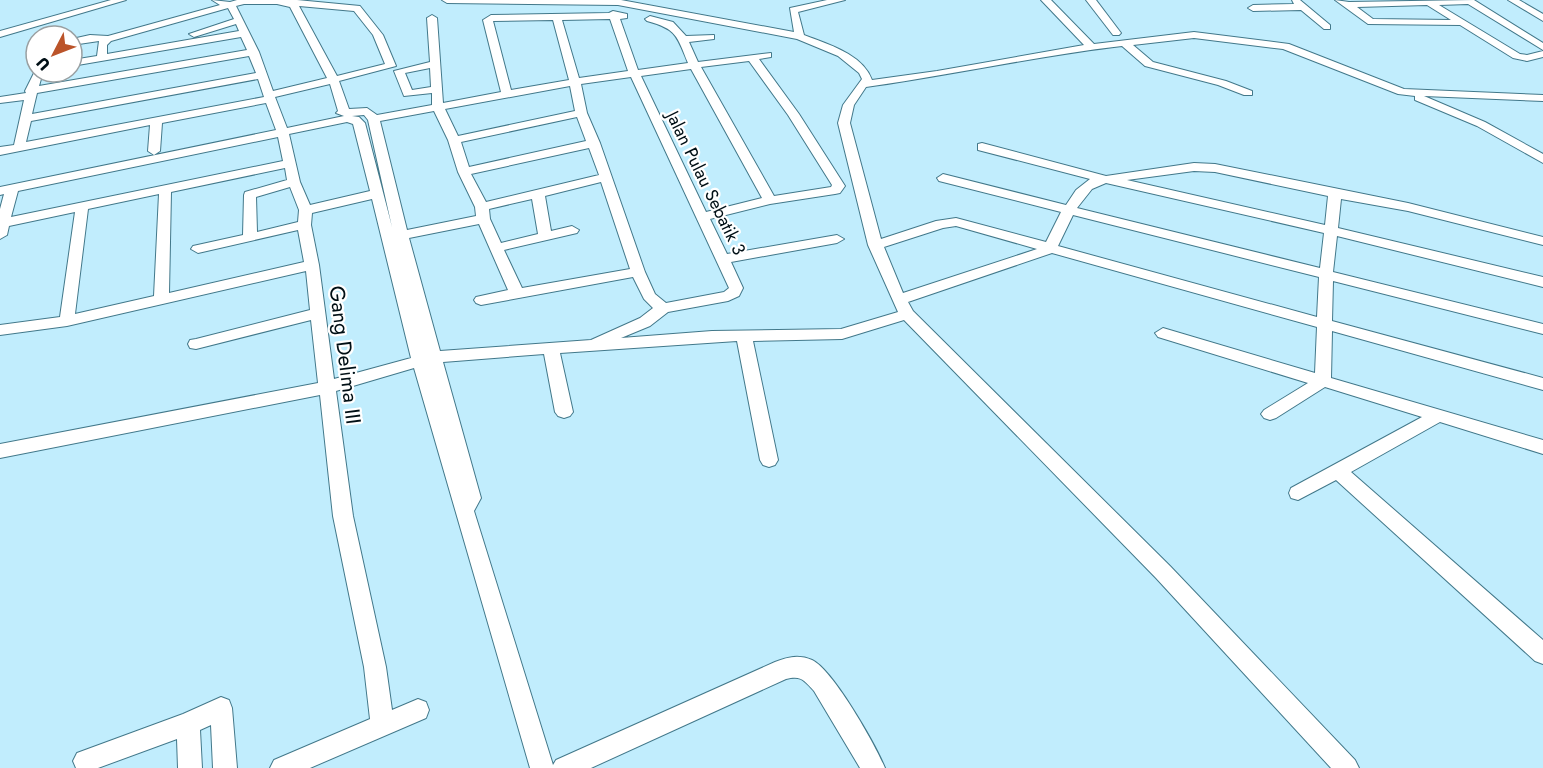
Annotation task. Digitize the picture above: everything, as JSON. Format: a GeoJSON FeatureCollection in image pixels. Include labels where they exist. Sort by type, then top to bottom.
{"type":"FeatureCollection","features":[{"type":"Feature","properties":{"kind":"street"},"geometry":{"type":"LineString","coordinates":[[0,34],[121,0]]}},
{"type":"Feature","properties":{"kind":"street"},"geometry":{"type":"LineString","coordinates":[[447,0],[613,6],[798,36],[829,47],[853,62],[867,76],[863,84],[851,96],[844,115],[844,123],[875,245],[903,307],[1163,572],[1347,768]]}},
{"type":"Feature","properties":{"kind":"street"},"geometry":{"type":"LineString","coordinates":[[798,36],[799,29],[793,10],[840,0]]}},
{"type":"Feature","properties":{"kind":"street"},"geometry":{"type":"LineString","coordinates":[[1046,0],[1092,47]]}},
{"type":"Feature","properties":{"kind":"street"},"geometry":{"type":"LineString","coordinates":[[1091,0],[1116,33]]}},
{"type":"Feature","properties":{"kind":"street"},"geometry":{"type":"LineString","coordinates":[[1513,0],[1543,18]]}},
{"type":"Feature","properties":{"kind":"street"},"geometry":{"type":"LineString","coordinates":[[285,1],[294,5],[334,81],[344,112]]}},
{"type":"Feature","properties":{"kind":"street"},"geometry":{"type":"LineString","coordinates":[[0,151],[156,123],[391,66],[376,34],[357,8],[285,1],[223,2],[108,39],[84,39]]}},
{"type":"Feature","properties":{"kind":"street"},"geometry":{"type":"LineString","coordinates":[[1343,2],[1469,1],[1543,47]]}},
{"type":"Feature","properties":{"kind":"street","name":"Gang Delima III"},"geometry":{"type":"LineString","coordinates":[[223,2],[231,6],[254,52],[281,129],[305,217],[344,516],[375,668],[382,724]]}},
{"type":"Feature","properties":{"kind":"street"},"geometry":{"type":"LineString","coordinates":[[1343,2],[1367,21],[1374,23],[1458,23]]}},
{"type":"Feature","properties":{"kind":"street"},"geometry":{"type":"LineString","coordinates":[[1428,2],[1458,23],[1517,56],[1527,58],[1543,54]]}},
{"type":"Feature","properties":{"kind":"street"},"geometry":{"type":"LineString","coordinates":[[1253,8],[1299,3],[1327,27]]}},
{"type":"Feature","properties":{"kind":"street"},"geometry":{"type":"LineString","coordinates":[[507,95],[488,20],[498,16],[557,16],[613,6],[666,22],[683,39],[694,64],[770,200]]}},
{"type":"Feature","properties":{"kind":"street","name":"Jalan Pulau Sebatik 3"},"geometry":{"type":"LineString","coordinates":[[613,6],[634,73],[735,288],[732,294],[663,308]]}},
{"type":"Feature","properties":{"kind":"street"},"geometry":{"type":"LineString","coordinates":[[557,16],[581,112],[594,143],[638,272],[650,296],[663,308],[645,322],[588,346]]}},
{"type":"Feature","properties":{"kind":"street"},"geometry":{"type":"LineString","coordinates":[[432,18],[438,107],[454,140],[517,293]]}},
{"type":"Feature","properties":{"kind":"street"},"geometry":{"type":"LineString","coordinates":[[0,19],[21,28]]}},
{"type":"Feature","properties":{"kind":"street"},"geometry":{"type":"LineString","coordinates":[[133,52],[208,41],[242,27]]}},
{"type":"Feature","properties":{"kind":"street"},"geometry":{"type":"LineString","coordinates":[[84,61],[242,27]]}},
{"type":"Feature","properties":{"kind":"street"},"geometry":{"type":"LineString","coordinates":[[863,84],[937,74],[1056,51],[1183,35],[1262,42],[1293,49],[1481,124],[1543,159]]}},
{"type":"Feature","properties":{"kind":"street"},"geometry":{"type":"LineString","coordinates":[[683,39],[711,37]]}},
{"type":"Feature","properties":{"kind":"street"},"geometry":{"type":"LineString","coordinates":[[102,58],[102,44],[108,39]]}},
{"type":"Feature","properties":{"kind":"street"},"geometry":{"type":"LineString","coordinates":[[208,41],[208,61]]}},
{"type":"Feature","properties":{"kind":"street"},"geometry":{"type":"LineString","coordinates":[[1124,43],[1149,64],[1248,93]]}},
{"type":"Feature","properties":{"kind":"street"},"geometry":{"type":"LineString","coordinates":[[0,100],[254,52]]}},
{"type":"Feature","properties":{"kind":"street"},"geometry":{"type":"LineString","coordinates":[[374,119],[575,82],[766,55]]}},
{"type":"Feature","properties":{"kind":"street"},"geometry":{"type":"LineString","coordinates":[[701,217],[770,200],[835,190],[839,184],[752,57]]}},
{"type":"Feature","properties":{"kind":"street"},"geometry":{"type":"LineString","coordinates":[[434,64],[399,71],[408,94],[436,89]]}},
{"type":"Feature","properties":{"kind":"street"},"geometry":{"type":"LineString","coordinates":[[27,118],[262,75]]}},
{"type":"Feature","properties":{"kind":"street"},"geometry":{"type":"LineString","coordinates":[[19,148],[34,84]]}},
{"type":"Feature","properties":{"kind":"street"},"geometry":{"type":"LineString","coordinates":[[1404,92],[1543,98]]}},
{"type":"Feature","properties":{"kind":"street"},"geometry":{"type":"LineString","coordinates":[[4,187],[281,129],[344,112],[367,111],[374,119],[402,235],[427,359],[462,507],[542,768]]}},
{"type":"Feature","properties":{"kind":"street"},"geometry":{"type":"LineString","coordinates":[[454,140],[581,112]]}},
{"type":"Feature","properties":{"kind":"street"},"geometry":{"type":"LineString","coordinates":[[4,187],[154,151],[355,119],[359,123],[376,194],[427,359]]}},
{"type":"Feature","properties":{"kind":"street"},"geometry":{"type":"LineString","coordinates":[[154,151],[156,123]]}},
{"type":"Feature","properties":{"kind":"street"},"geometry":{"type":"LineString","coordinates":[[465,171],[594,143]]}},
{"type":"Feature","properties":{"kind":"street"},"geometry":{"type":"LineString","coordinates":[[982,147],[1104,179],[1543,282]]}},
{"type":"Feature","properties":{"kind":"street"},"geometry":{"type":"LineString","coordinates":[[4,187],[2,229],[82,207],[289,163]]}},
{"type":"Feature","properties":{"kind":"street"},"geometry":{"type":"LineString","coordinates":[[0,451],[328,387],[427,359],[744,336],[843,334],[903,307],[1050,249],[1070,209],[1086,187],[1104,179],[1207,166],[1335,194],[1408,207],[1543,241]]}},
{"type":"Feature","properties":{"kind":"street"},"geometry":{"type":"LineString","coordinates":[[402,235],[483,213],[538,193],[606,177]]}},
{"type":"Feature","properties":{"kind":"street"},"geometry":{"type":"LineString","coordinates":[[943,178],[1543,328]]}},
{"type":"Feature","properties":{"kind":"street"},"geometry":{"type":"LineString","coordinates":[[250,237],[250,195],[294,182]]}},
{"type":"Feature","properties":{"kind":"street"},"geometry":{"type":"LineString","coordinates":[[161,301],[165,243],[165,190]]}},
{"type":"Feature","properties":{"kind":"street"},"geometry":{"type":"LineString","coordinates":[[538,193],[544,236]]}},
{"type":"Feature","properties":{"kind":"street"},"geometry":{"type":"LineString","coordinates":[[198,249],[250,237],[376,194]]}},
{"type":"Feature","properties":{"kind":"street"},"geometry":{"type":"LineString","coordinates":[[1270,414],[1323,380],[1326,274],[1329,231],[1335,194]]}},
{"type":"Feature","properties":{"kind":"street"},"geometry":{"type":"LineString","coordinates":[[67,321],[82,207]]}},
{"type":"Feature","properties":{"kind":"street"},"geometry":{"type":"LineString","coordinates":[[875,245],[951,222],[1543,384]]}},
{"type":"Feature","properties":{"kind":"street"},"geometry":{"type":"LineString","coordinates":[[497,248],[572,230]]}},
{"type":"Feature","properties":{"kind":"street"},"geometry":{"type":"LineString","coordinates":[[723,259],[837,239]]}},
{"type":"Feature","properties":{"kind":"street"},"geometry":{"type":"LineString","coordinates":[[0,330],[67,321],[312,265]]}},
{"type":"Feature","properties":{"kind":"street"},"geometry":{"type":"LineString","coordinates":[[481,300],[638,272]]}},
{"type":"Feature","properties":{"kind":"street"},"geometry":{"type":"LineString","coordinates":[[196,344],[318,313]]}},
{"type":"Feature","properties":{"kind":"street"},"geometry":{"type":"LineString","coordinates":[[1163,333],[1543,447]]}},
{"type":"Feature","properties":{"kind":"street"},"geometry":{"type":"LineString","coordinates":[[744,336],[769,460]]}},
{"type":"Feature","properties":{"kind":"street"},"geometry":{"type":"LineString","coordinates":[[551,349],[564,412]]}},
{"type":"Feature","properties":{"kind":"street"},"geometry":{"type":"LineString","coordinates":[[1298,493],[1439,415]]}},
{"type":"Feature","properties":{"kind":"street"},"geometry":{"type":"LineString","coordinates":[[1338,471],[1543,654]]}},
{"type":"Feature","properties":{"kind":"street"},"geometry":{"type":"LineString","coordinates":[[564,768],[783,669],[796,666],[808,668],[822,683],[865,765]]}},
{"type":"Feature","properties":{"kind":"street"},"geometry":{"type":"LineString","coordinates":[[85,761],[188,724],[221,708],[225,768]]}},
{"type":"Feature","properties":{"kind":"street"},"geometry":{"type":"LineString","coordinates":[[282,768],[418,710]]}},
{"type":"Feature","properties":{"kind":"street"},"geometry":{"type":"LineString","coordinates":[[188,724],[190,768]]}}]}
